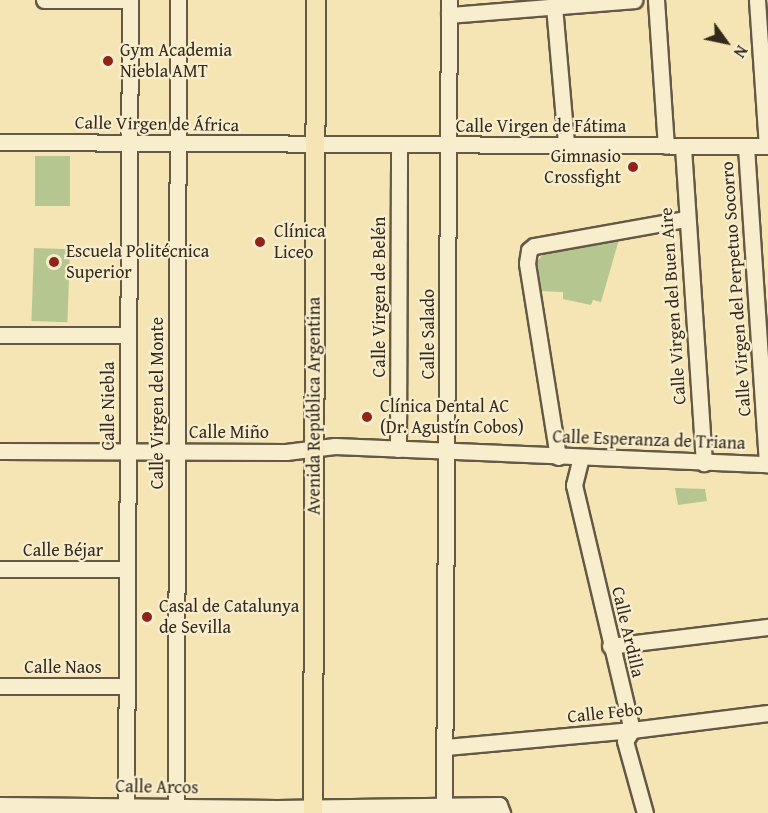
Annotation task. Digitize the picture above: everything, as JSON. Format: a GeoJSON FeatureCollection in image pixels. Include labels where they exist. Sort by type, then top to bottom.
{"type":"FeatureCollection","features":[{"type":"Feature","properties":{"kind":"main road","name":"Avenida República Argentina"},"geometry":{"type":"LineString","coordinates":[[313,810],[316,0]]}},
{"type":"Feature","properties":{"kind":"street"},"geometry":{"type":"LineString","coordinates":[[44,0],[129,0]]}},
{"type":"Feature","properties":{"kind":"street","name":"Calle Niebla"},"geometry":{"type":"LineString","coordinates":[[126,810],[129,0]]}},
{"type":"Feature","properties":{"kind":"street","name":"Calle Virgen del Monte"},"geometry":{"type":"LineString","coordinates":[[176,807],[178,0]]}},
{"type":"Feature","properties":{"kind":"street"},"geometry":{"type":"LineString","coordinates":[[449,8],[555,6],[634,0]]}},
{"type":"Feature","properties":{"kind":"street"},"geometry":{"type":"LineString","coordinates":[[656,0],[666,146]]}},
{"type":"Feature","properties":{"kind":"street"},"geometry":{"type":"LineString","coordinates":[[757,0],[767,146]]}},
{"type":"Feature","properties":{"kind":"street"},"geometry":{"type":"LineString","coordinates":[[555,6],[566,144]]}},
{"type":"Feature","properties":{"kind":"street","name":"Calle Salado"},"geometry":{"type":"LineString","coordinates":[[444,810],[449,8]]}},
{"type":"Feature","properties":{"kind":"street","name":"Calle Virgen de África"},"geometry":{"type":"LineString","coordinates":[[0,142],[314,146]]}},
{"type":"Feature","properties":{"kind":"street","name":"Calle Virgen de Fátima"},"geometry":{"type":"LineString","coordinates":[[314,146],[566,144],[683,147],[767,146]]}},
{"type":"Feature","properties":{"kind":"street","name":"Calle Virgen de Belén"},"geometry":{"type":"LineString","coordinates":[[398,449],[399,145]]}},
{"type":"Feature","properties":{"kind":"street","name":"Calle Virgen del Buen Aire"},"geometry":{"type":"LineString","coordinates":[[683,147],[704,463]]}},
{"type":"Feature","properties":{"kind":"street","name":"Calle Virgen del Perpetuo Socorro"},"geometry":{"type":"LineString","coordinates":[[746,147],[762,282],[768,464]]}},
{"type":"Feature","properties":{"kind":"street"},"geometry":{"type":"LineString","coordinates":[[558,457],[527,263],[529,250],[534,246],[686,219]]}},
{"type":"Feature","properties":{"kind":"street"},"geometry":{"type":"LineString","coordinates":[[0,335],[128,335]]}},
{"type":"Feature","properties":{"kind":"street","name":"Calle Esperanza de Triana"},"geometry":{"type":"LineString","coordinates":[[314,448],[335,446],[768,464]]}},
{"type":"Feature","properties":{"kind":"street","name":"Calle Miño"},"geometry":{"type":"LineString","coordinates":[[0,451],[286,452],[314,448]]}},
{"type":"Feature","properties":{"kind":"street","name":"Calle Ardilla"},"geometry":{"type":"LineString","coordinates":[[581,457],[574,485],[610,646],[632,730],[625,741],[645,813]]}},
{"type":"Feature","properties":{"kind":"street","name":"Calle Béjar"},"geometry":{"type":"LineString","coordinates":[[0,569],[127,569]]}},
{"type":"Feature","properties":{"kind":"street"},"geometry":{"type":"LineString","coordinates":[[610,646],[768,627]]}},
{"type":"Feature","properties":{"kind":"street","name":"Calle Naos"},"geometry":{"type":"LineString","coordinates":[[0,686],[126,687]]}},
{"type":"Feature","properties":{"kind":"street","name":"Calle Febo"},"geometry":{"type":"LineString","coordinates":[[446,747],[632,730],[768,713]]}},
{"type":"Feature","properties":{"kind":"street","name":"Calle Arcos"},"geometry":{"type":"LineString","coordinates":[[0,805],[126,810],[176,807],[313,810],[500,809]]}},
{"type":"Feature","properties":{"kind":"green space"},"geometry":{"type":"Polygon","coordinates":[[[35,156],[70,156],[70,206],[35,206],[35,156]]]}},
{"type":"Feature","properties":{"kind":"green space"},"geometry":{"type":"Polygon","coordinates":[[[620,236],[601,302],[593,300],[591,305],[563,299],[563,292],[539,291],[535,264],[548,248],[620,236]]]}},
{"type":"Feature","properties":{"kind":"green space"},"geometry":{"type":"Polygon","coordinates":[[[34,248],[70,249],[67,322],[31,321],[34,248]]]}},
{"type":"Feature","properties":{"kind":"green space"},"geometry":{"type":"Polygon","coordinates":[[[675,488],[705,489],[707,501],[678,505],[675,488]]]}},
{"type":"Feature","properties":{"kind":"place","name":"Gym Academia Niebla AMT"},"geometry":{"type":"Point","coordinates":[108,61]}},
{"type":"Feature","properties":{"kind":"place","name":"Gimnasio Crossfight"},"geometry":{"type":"Point","coordinates":[633,167]}},
{"type":"Feature","properties":{"kind":"place","name":"Clínica Liceo"},"geometry":{"type":"Point","coordinates":[260,242]}},
{"type":"Feature","properties":{"kind":"place","name":"Escuela Politécnica Superior"},"geometry":{"type":"Point","coordinates":[54,262]}},
{"type":"Feature","properties":{"kind":"place","name":"Clínica Dental AC (Dr. Agustín Cobos)"},"geometry":{"type":"Point","coordinates":[367,417]}},
{"type":"Feature","properties":{"kind":"place","name":"Casal de Catalunya de Sevilla"},"geometry":{"type":"Point","coordinates":[147,617]}}]}
